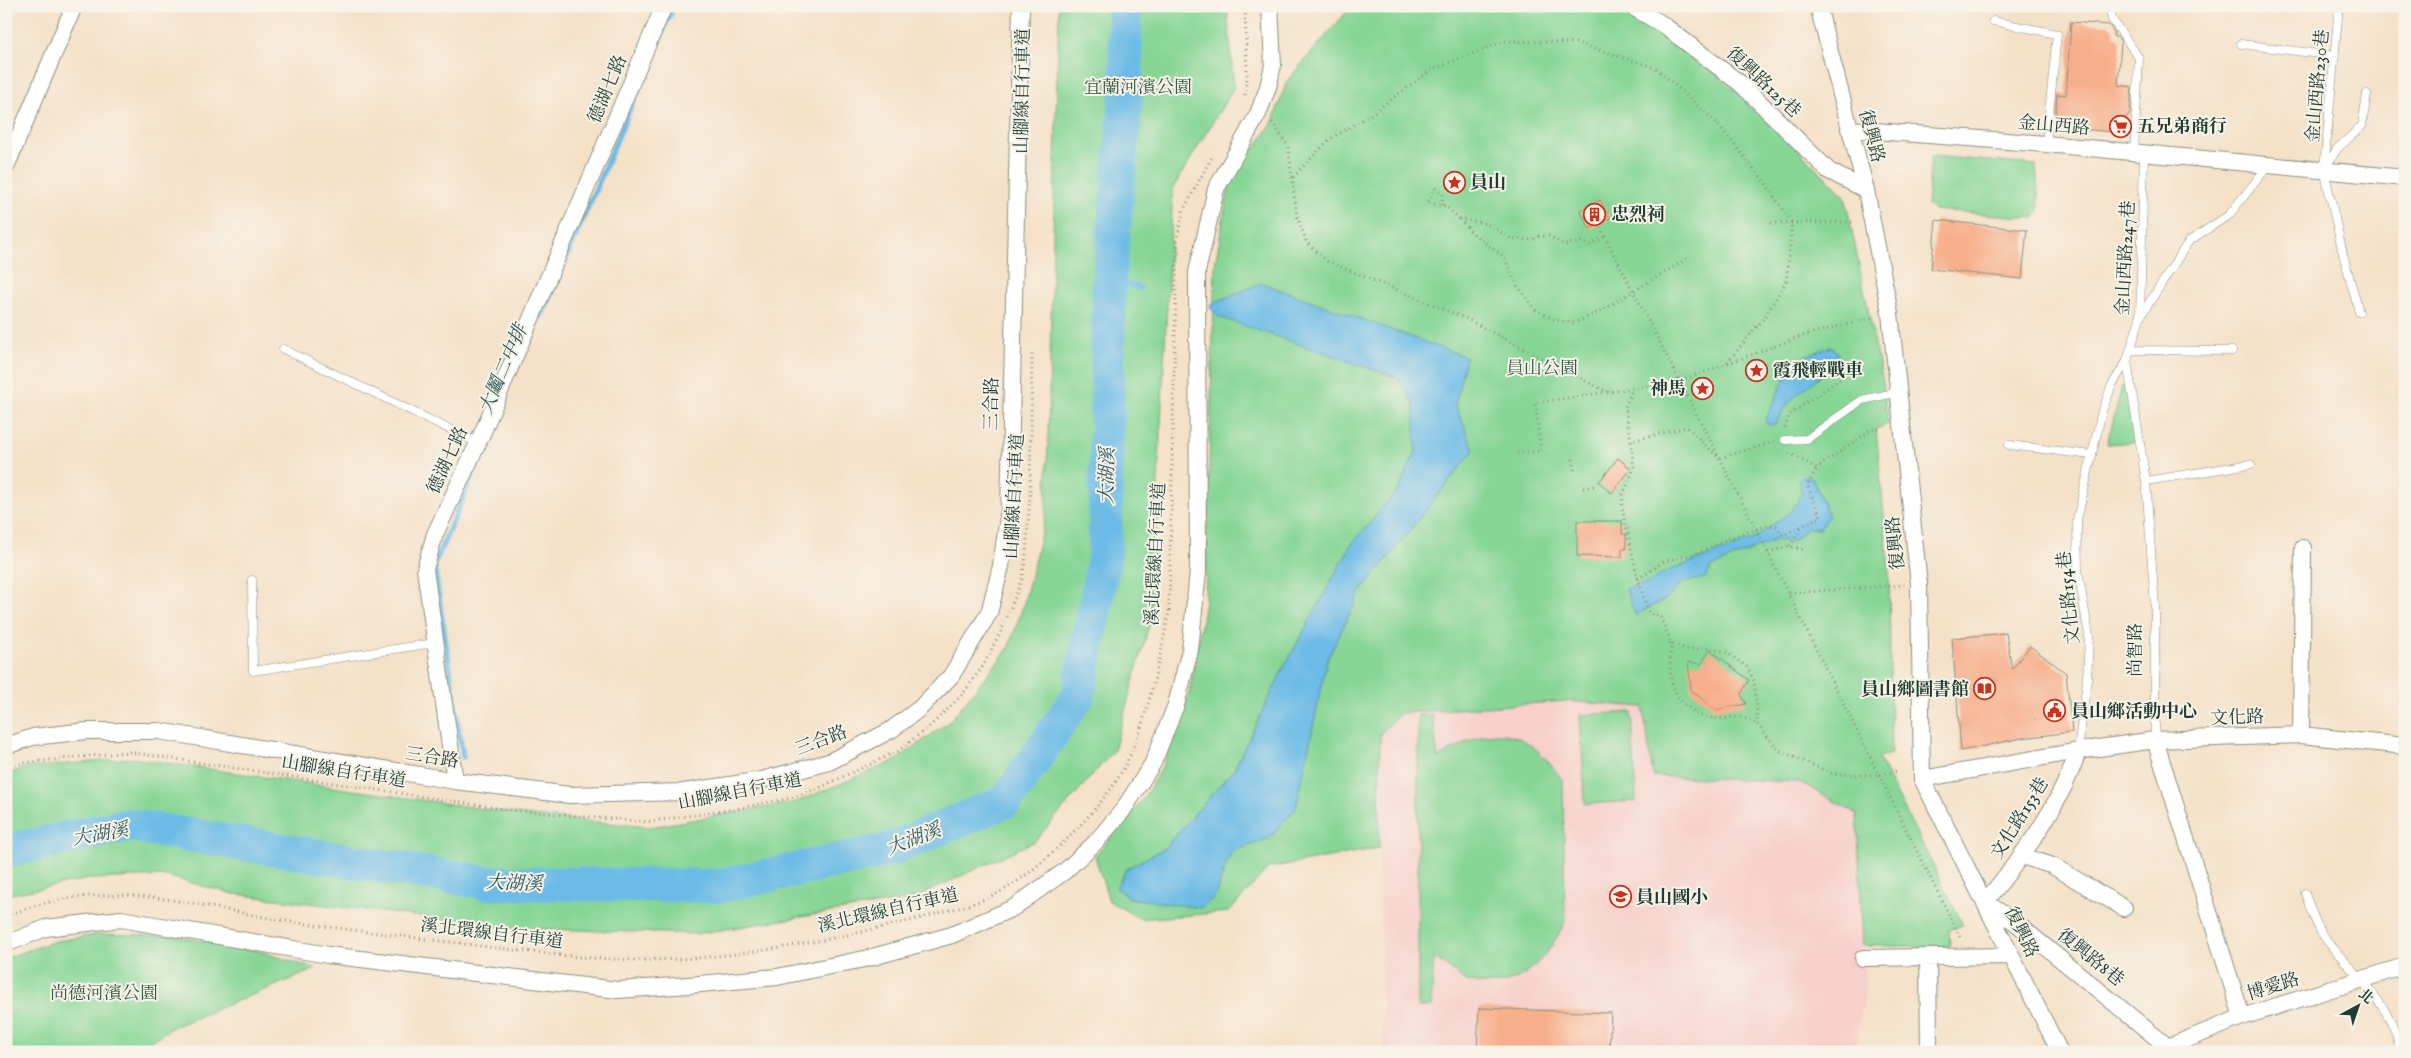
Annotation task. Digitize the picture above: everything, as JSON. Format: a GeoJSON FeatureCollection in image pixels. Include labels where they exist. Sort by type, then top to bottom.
{"type":"FeatureCollection","features":[{"type":"Feature","properties":{"kind":"street"},"geometry":{"type":"LineString","coordinates":[[6,167],[74,6]]}},
{"type":"Feature","properties":{"kind":"street","name":"德湖七路"},"geometry":{"type":"LineString","coordinates":[[455,782],[425,569],[435,534],[478,443],[664,6]]}},
{"type":"Feature","properties":{"kind":"street","name":"三合路"},"geometry":{"type":"LineString","coordinates":[[6,746],[33,737],[69,733],[159,731],[455,782],[570,795],[684,792],[762,780],[829,762],[891,730],[919,708],[951,676],[989,613],[1001,566],[1009,510],[1021,6]]}},
{"type":"Feature","properties":{"kind":"street"},"geometry":{"type":"LineString","coordinates":[[6,944],[46,928],[121,918],[367,960],[618,990],[777,977],[869,958],[952,935],[1013,908],[1065,871],[1095,844],[1123,810],[1153,763],[1176,705],[1190,650],[1198,571],[1197,272],[1216,189],[1258,114],[1268,87],[1273,65],[1270,6]]}},
{"type":"Feature","properties":{"kind":"street","name":"復興路125巷"},"geometry":{"type":"LineString","coordinates":[[1631,6],[1662,24],[1741,84],[1829,171],[1866,190]]}},
{"type":"Feature","properties":{"kind":"street","name":"復興路"},"geometry":{"type":"LineString","coordinates":[[1818,6],[1866,190],[1890,313],[1919,584],[1922,779],[1986,902],[2060,1052]]}},
{"type":"Feature","properties":{"kind":"street","name":"金山西路"},"geometry":{"type":"LineString","coordinates":[[1849,129],[2046,144],[2405,178]]}},
{"type":"Feature","properties":{"kind":"street"},"geometry":{"type":"LineString","coordinates":[[2301,735],[2303,548]]}},
{"type":"Feature","properties":{"kind":"street","name":"文化路"},"geometry":{"type":"LineString","coordinates":[[1922,779],[2078,751],[2155,740],[2301,735],[2405,746]]}},
{"type":"Feature","properties":{"kind":"street","name":"尚智路"},"geometry":{"type":"LineString","coordinates":[[2155,740],[2242,1017]]}},
{"type":"Feature","properties":{"kind":"street","name":"文化路153巷"},"geometry":{"type":"LineString","coordinates":[[1986,902],[2022,856],[2070,775],[2078,751]]}},
{"type":"Feature","properties":{"kind":"street"},"geometry":{"type":"LineString","coordinates":[[2022,856],[2053,866],[2124,908]]}},
{"type":"Feature","properties":{"kind":"street","name":"復興路8巷"},"geometry":{"type":"LineString","coordinates":[[1986,902],[2015,922],[2166,1050]]}},
{"type":"Feature","properties":{"kind":"street"},"geometry":{"type":"LineString","coordinates":[[1863,958],[2011,956]]}},
{"type":"Feature","properties":{"kind":"street"},"geometry":{"type":"LineString","coordinates":[[1928,957],[1929,1052]]}},
{"type":"Feature","properties":{"kind":"street","name":"博愛路"},"geometry":{"type":"LineString","coordinates":[[2166,1050],[2242,1017],[2405,966]]}},
{"type":"Feature","properties":{"kind":"lane","name":"金山西路247巷"},"geometry":{"type":"LineString","coordinates":[[2109,6],[2112,18],[2139,58],[2140,318],[2127,361]]}},
{"type":"Feature","properties":{"kind":"lane","name":"金山西路230巷"},"geometry":{"type":"LineString","coordinates":[[2339,6],[2324,169],[2343,254],[2359,312]]}},
{"type":"Feature","properties":{"kind":"lane"},"geometry":{"type":"LineString","coordinates":[[1992,21],[2057,34],[2046,144]]}},
{"type":"Feature","properties":{"kind":"lane"},"geometry":{"type":"LineString","coordinates":[[2241,44],[2335,56]]}},
{"type":"Feature","properties":{"kind":"lane"},"geometry":{"type":"LineString","coordinates":[[2324,169],[2337,149],[2362,126],[2367,94]]}},
{"type":"Feature","properties":{"kind":"lane"},"geometry":{"type":"LineString","coordinates":[[2140,318],[2189,241],[2229,215],[2270,164]]}},
{"type":"Feature","properties":{"kind":"lane"},"geometry":{"type":"LineString","coordinates":[[283,349],[478,443]]}},
{"type":"Feature","properties":{"kind":"lane"},"geometry":{"type":"LineString","coordinates":[[2130,350],[2232,351]]}},
{"type":"Feature","properties":{"kind":"lane","name":"文化路154巷"},"geometry":{"type":"LineString","coordinates":[[2078,751],[2087,680],[2089,636],[2078,571],[2077,520],[2102,411],[2112,386],[2127,361]]}},
{"type":"Feature","properties":{"kind":"lane","name":"尚智路"},"geometry":{"type":"LineString","coordinates":[[2127,361],[2146,481],[2155,607],[2155,740]]}},
{"type":"Feature","properties":{"kind":"lane"},"geometry":{"type":"LineString","coordinates":[[1785,440],[1808,439],[1862,400],[1899,392]]}},
{"type":"Feature","properties":{"kind":"lane"},"geometry":{"type":"LineString","coordinates":[[2010,444],[2091,454]]}},
{"type":"Feature","properties":{"kind":"lane"},"geometry":{"type":"LineString","coordinates":[[2146,481],[2251,464]]}},
{"type":"Feature","properties":{"kind":"lane"},"geometry":{"type":"LineString","coordinates":[[252,580],[253,671],[434,643]]}},
{"type":"Feature","properties":{"kind":"lane"},"geometry":{"type":"LineString","coordinates":[[2305,893],[2313,918],[2324,936],[2388,1016],[2400,1052]]}},
{"type":"Feature","properties":{"kind":"path"},"geometry":{"type":"LineString","coordinates":[[1244,100],[1247,76],[1245,6]]}},
{"type":"Feature","properties":{"kind":"path"},"geometry":{"type":"LineString","coordinates":[[1293,177],[1330,139],[1370,115],[1431,70],[1505,41],[1577,42],[1656,68],[1717,123],[1763,180],[1792,223],[1786,282],[1764,318],[1726,364]]}},
{"type":"Feature","properties":{"kind":"path"},"geometry":{"type":"LineString","coordinates":[[1270,114],[1272,122],[1288,146],[1297,216],[1307,243],[1327,261],[1465,318],[1609,393]]}},
{"type":"Feature","properties":{"kind":"path","name":"溪北環線自行車道"},"geometry":{"type":"LineString","coordinates":[[6,916],[26,908],[68,897],[100,894],[140,894],[294,922],[432,940],[613,960],[661,959],[763,949],[892,926],[968,907],[1006,889],[1033,870],[1099,803],[1122,772],[1142,721],[1162,648],[1169,611],[1177,239],[1183,211],[1198,180],[1218,148]]}},
{"type":"Feature","properties":{"kind":"path"},"geometry":{"type":"LineString","coordinates":[[1442,205],[1443,194],[1435,188],[1427,203],[1451,208],[1471,232],[1504,258],[1518,287],[1536,310],[1555,320],[1574,323],[1599,312],[1690,257]]}},
{"type":"Feature","properties":{"kind":"path"},"geometry":{"type":"LineString","coordinates":[[1460,219],[1487,224],[1510,238],[1532,240],[1540,236],[1549,236],[1564,245],[1581,242],[1590,245],[1605,236]]}},
{"type":"Feature","properties":{"kind":"path"},"geometry":{"type":"LineString","coordinates":[[1771,223],[1854,222]]}},
{"type":"Feature","properties":{"kind":"path"},"geometry":{"type":"LineString","coordinates":[[1600,227],[1789,593],[1877,775],[1960,939],[1977,940],[1985,956]]}},
{"type":"Feature","properties":{"kind":"path"},"geometry":{"type":"LineString","coordinates":[[1517,453],[1541,451],[1535,403],[1680,381],[1804,335],[1890,313]]}},
{"type":"Feature","properties":{"kind":"path","name":"山腳線自行車道"},"geometry":{"type":"LineString","coordinates":[[6,770],[22,763],[129,752],[510,810],[647,822],[735,810],[794,797],[822,787],[898,751],[930,726],[962,695],[983,666],[998,639],[1022,579],[1026,556],[1030,494],[1032,344]]}},
{"type":"Feature","properties":{"kind":"path"},"geometry":{"type":"LineString","coordinates":[[1632,389],[1625,407],[1634,468],[1623,495],[1622,508],[1638,579],[1649,612],[1660,616],[1671,643],[1668,672],[1677,697],[1686,707],[1705,717],[1746,717],[1758,725],[1778,750],[1833,774],[1877,775],[1897,771]]}},
{"type":"Feature","properties":{"kind":"path"},"geometry":{"type":"LineString","coordinates":[[1631,441],[1687,427],[1719,458]]}},
{"type":"Feature","properties":{"kind":"path"},"geometry":{"type":"LineString","coordinates":[[1719,458],[1785,440]]}},
{"type":"Feature","properties":{"kind":"path"},"geometry":{"type":"LineString","coordinates":[[1573,460],[1575,473]]}},
{"type":"Feature","properties":{"kind":"path"},"geometry":{"type":"LineString","coordinates":[[1638,579],[1665,561],[1699,553],[1729,538],[1757,531],[1769,525],[1776,526],[1783,535],[1821,517],[1807,485],[1817,468]]}},
{"type":"Feature","properties":{"kind":"path"},"geometry":{"type":"LineString","coordinates":[[1583,488],[1596,486]]}},
{"type":"Feature","properties":{"kind":"path"},"geometry":{"type":"LineString","coordinates":[[1790,546],[1800,527]]}},
{"type":"Feature","properties":{"kind":"path"},"geometry":{"type":"LineString","coordinates":[[1767,550],[1790,546],[1804,550]]}},
{"type":"Feature","properties":{"kind":"path"},"geometry":{"type":"LineString","coordinates":[[1789,593],[1919,584]]}},
{"type":"Feature","properties":{"kind":"path"},"geometry":{"type":"LineString","coordinates":[[1671,643],[1690,650],[1706,648],[1725,650],[1746,667],[1754,681],[1758,725]]}},
{"type":"Feature","properties":{"kind":"shaded area","name":"員山國小"},"geometry":{"type":"Polygon","coordinates":[[[1566,701],[1644,707],[1653,776],[1800,782],[1857,814],[1865,992],[1858,1027],[1857,1052],[1383,1052],[1379,848],[1380,734],[1401,712],[1566,701]]]}},
{"type":"Feature","properties":{"kind":"green space","name":"宜蘭河濱公園"},"geometry":{"type":"Polygon","coordinates":[[[1059,6],[1227,6],[1234,87],[1173,188],[1151,618],[1114,750],[1035,841],[912,899],[696,934],[514,928],[234,894],[166,876],[89,879],[6,895],[6,775],[24,768],[133,758],[532,816],[650,827],[796,802],[895,761],[950,721],[1008,649],[1023,607],[1046,514],[1059,6]]]}},
{"type":"Feature","properties":{"kind":"green space","name":"員山公園"},"geometry":{"type":"Polygon","coordinates":[[[1415,6],[1612,6],[1628,12],[1697,57],[1743,97],[1845,196],[1883,383],[1888,424],[1876,429],[1889,569],[1891,754],[1878,757],[1963,925],[1949,930],[1950,946],[1863,946],[1857,814],[1800,782],[1653,776],[1643,707],[1566,701],[1401,713],[1380,734],[1379,848],[1268,868],[1229,912],[1141,919],[1109,901],[1095,856],[1144,798],[1164,763],[1189,694],[1205,602],[1215,265],[1230,182],[1272,124],[1287,81],[1350,8],[1415,6]]]}},
{"type":"Feature","properties":{"kind":"green space"},"geometry":{"type":"Polygon","coordinates":[[[1931,156],[2036,165],[2039,209],[2035,218],[1934,210],[1927,205],[1931,156]]]}},
{"type":"Feature","properties":{"kind":"green space"},"geometry":{"type":"Polygon","coordinates":[[[2122,386],[2126,387],[2137,442],[2107,444],[2122,386]]]}},
{"type":"Feature","properties":{"kind":"green space"},"geometry":{"type":"Polygon","coordinates":[[[1632,712],[1636,801],[1585,804],[1580,715],[1632,712]]]}},
{"type":"Feature","properties":{"kind":"green space"},"geometry":{"type":"Polygon","coordinates":[[[1418,715],[1432,715],[1438,758],[1476,738],[1492,734],[1507,735],[1521,739],[1535,748],[1563,781],[1565,922],[1551,946],[1534,966],[1512,980],[1499,984],[1469,982],[1434,957],[1431,1007],[1418,1007],[1418,715]]]}},
{"type":"Feature","properties":{"kind":"green space","name":"尚德河濱公園"},"geometry":{"type":"Polygon","coordinates":[[[101,934],[175,936],[259,951],[316,969],[173,1027],[133,1052],[6,1052],[6,958],[55,941],[101,934]]]}},
{"type":"Feature","properties":{"kind":"water"},"geometry":{"type":"Polygon","coordinates":[[[1262,283],[1466,357],[1455,404],[1474,450],[1360,593],[1327,660],[1296,808],[1270,838],[1231,852],[1214,898],[1200,908],[1130,898],[1116,888],[1126,869],[1165,848],[1234,769],[1285,665],[1351,545],[1398,490],[1416,452],[1414,405],[1398,378],[1219,317],[1210,308],[1213,303],[1262,283]]]}},
{"type":"Feature","properties":{"kind":"water"},"geometry":{"type":"Polygon","coordinates":[[[1830,347],[1838,353],[1833,365],[1790,401],[1775,424],[1770,425],[1765,421],[1784,380],[1805,356],[1830,347]]]}},
{"type":"Feature","properties":{"kind":"water"},"geometry":{"type":"Polygon","coordinates":[[[1806,476],[1812,477],[1829,516],[1820,529],[1807,528],[1793,541],[1775,540],[1712,567],[1705,578],[1681,583],[1668,598],[1635,615],[1626,589],[1648,583],[1665,572],[1754,539],[1791,511],[1802,494],[1799,480],[1806,476]]]}},
{"type":"Feature","properties":{"kind":"building"},"geometry":{"type":"Polygon","coordinates":[[[2071,22],[2109,25],[2114,32],[2114,37],[2118,37],[2121,42],[2118,85],[2132,87],[2130,113],[2114,132],[2055,127],[2057,94],[2066,95],[2071,22]]]}},
{"type":"Feature","properties":{"kind":"building","name":"忠烈祠"},"geometry":{"type":"Polygon","coordinates":[[[1600,200],[1610,218],[1590,229],[1580,210],[1600,200]]]}},
{"type":"Feature","properties":{"kind":"building"},"geometry":{"type":"Polygon","coordinates":[[[1936,220],[2027,230],[2022,279],[1931,269],[1936,220]]]}},
{"type":"Feature","properties":{"kind":"building"},"geometry":{"type":"Polygon","coordinates":[[[1618,458],[1631,469],[1612,493],[1599,482],[1618,458]]]}},
{"type":"Feature","properties":{"kind":"building"},"geometry":{"type":"Polygon","coordinates":[[[1577,521],[1622,521],[1622,534],[1626,534],[1626,549],[1622,549],[1622,557],[1577,556],[1577,521]]]}},
{"type":"Feature","properties":{"kind":"building","name":"員山鄉圖書館"},"geometry":{"type":"Polygon","coordinates":[[[2006,633],[2012,669],[2030,646],[2066,673],[2072,732],[2022,738],[1961,751],[1952,638],[2006,633]]]}},
{"type":"Feature","properties":{"kind":"building"},"geometry":{"type":"Polygon","coordinates":[[[1710,650],[1749,680],[1741,694],[1746,704],[1715,710],[1691,690],[1688,662],[1701,664],[1710,650]]]}},
{"type":"Feature","properties":{"kind":"building"},"geometry":{"type":"Polygon","coordinates":[[[1479,1008],[1611,1013],[1609,1052],[1477,1052],[1479,1008]]]}},
{"type":"Feature","properties":{"kind":"waterway","name":"大鬮二中排"},"geometry":{"type":"LineString","coordinates":[[541,317],[674,6]]}},
{"type":"Feature","properties":{"kind":"waterway","name":"大湖溪"},"geometry":{"type":"LineString","coordinates":[[6,851],[127,825],[487,883],[719,886],[888,850],[1006,801],[1078,696],[1105,553],[1109,279],[1127,87],[1124,6]]}},
{"type":"Feature","properties":{"kind":"waterway"},"geometry":{"type":"LineString","coordinates":[[1109,279],[1140,288]]}},
{"type":"Feature","properties":{"kind":"waterway","name":"大鬮二中排"},"geometry":{"type":"LineString","coordinates":[[463,757],[434,565],[481,456]]}},
{"type":"Feature","properties":{"kind":"place","name":"五兄弟商行"},"geometry":{"type":"Point","coordinates":[2121,126]}},
{"type":"Feature","properties":{"kind":"place","name":"員山"},"geometry":{"type":"Point","coordinates":[1454,182]}},
{"type":"Feature","properties":{"kind":"place","name":"忠烈祠"},"geometry":{"type":"Point","coordinates":[1595,214]}},
{"type":"Feature","properties":{"kind":"place","name":"霞飛輕戰車"},"geometry":{"type":"Point","coordinates":[1757,370]}},
{"type":"Feature","properties":{"kind":"place","name":"神馬"},"geometry":{"type":"Point","coordinates":[1702,388]}},
{"type":"Feature","properties":{"kind":"place","name":"員山鄉圖書館"},"geometry":{"type":"Point","coordinates":[1985,689]}},
{"type":"Feature","properties":{"kind":"place","name":"員山鄉活動中心"},"geometry":{"type":"Point","coordinates":[2055,711]}},
{"type":"Feature","properties":{"kind":"place","name":"員山國小"},"geometry":{"type":"Point","coordinates":[1620,897]}}]}
